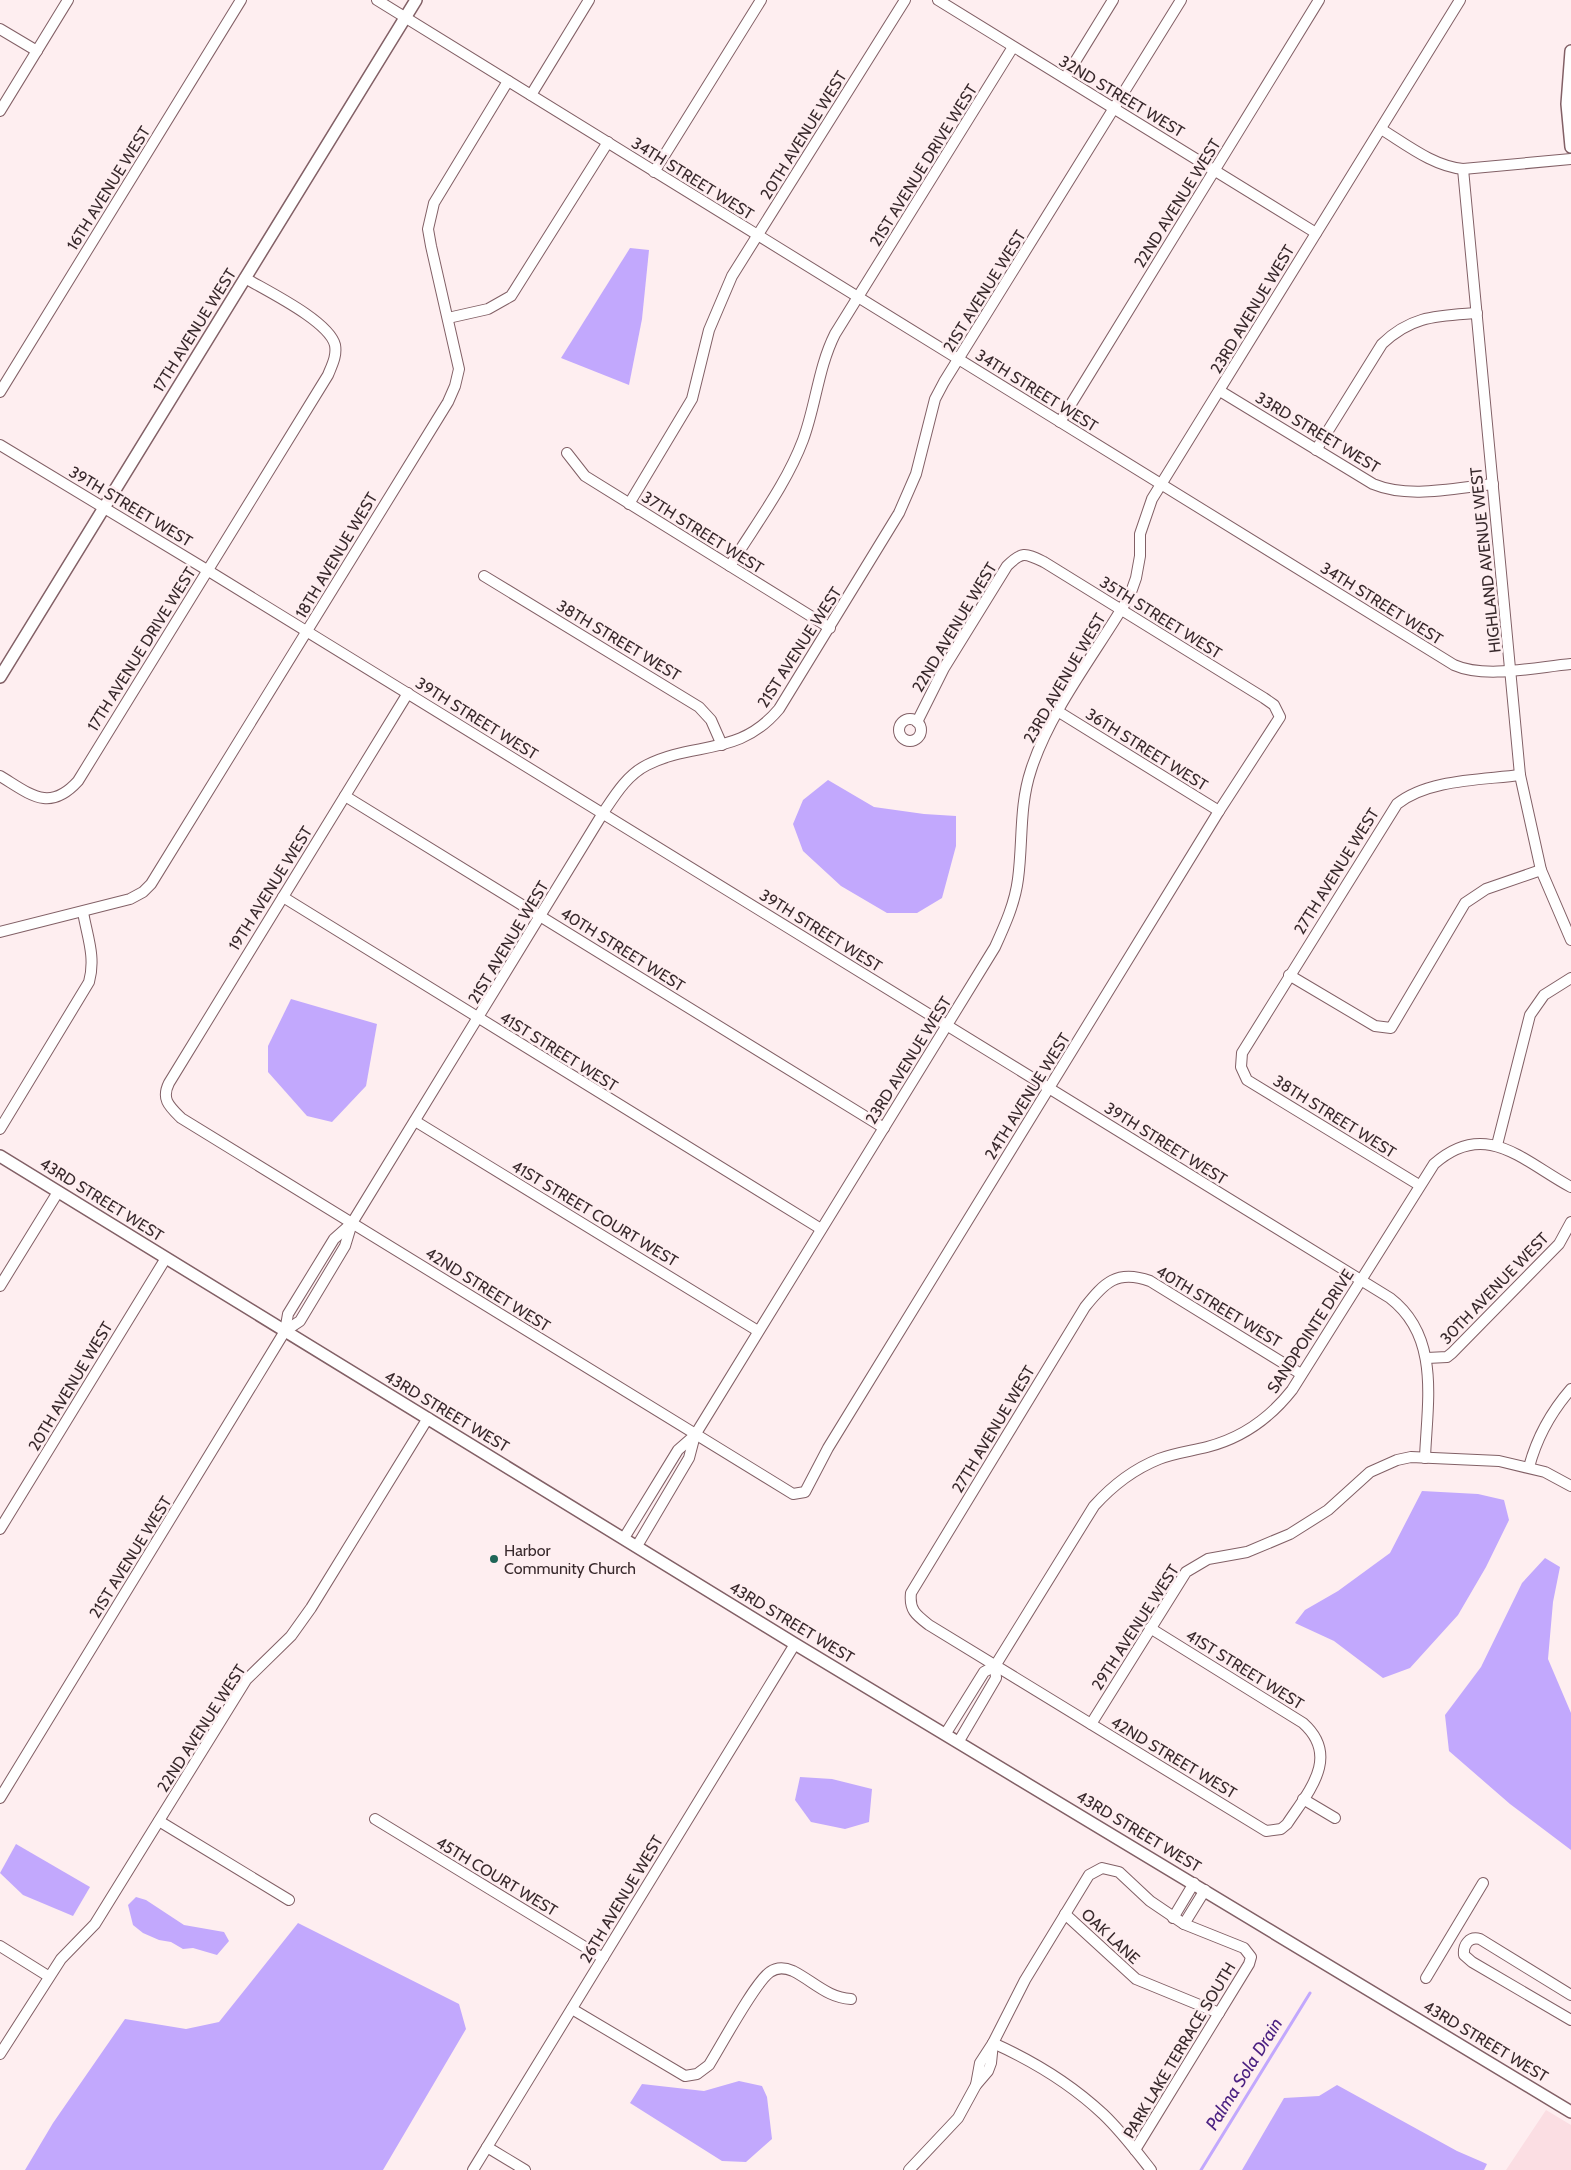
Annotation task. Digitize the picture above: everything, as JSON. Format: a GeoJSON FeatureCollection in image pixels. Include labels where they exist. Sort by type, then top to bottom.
{"type":"FeatureCollection","features":[{"type":"Feature","properties":{"kind":"street"},"geometry":{"type":"LineString","coordinates":[[0,111],[68,0]]}},
{"type":"Feature","properties":{"kind":"street","name":"16TH AVENUE WEST"},"geometry":{"type":"LineString","coordinates":[[0,392],[241,0]]}},
{"type":"Feature","properties":{"kind":"street","name":"34TH STREET WEST"},"geometry":{"type":"LineString","coordinates":[[376,0],[1454,665],[1475,671],[1571,664]]}},
{"type":"Feature","properties":{"kind":"street","name":"17TH AVENUE WEST"},"geometry":{"type":"LineString","coordinates":[[0,677],[416,0]]}},
{"type":"Feature","properties":{"kind":"street"},"geometry":{"type":"LineString","coordinates":[[530,95],[589,0]]}},
{"type":"Feature","properties":{"kind":"street"},"geometry":{"type":"LineString","coordinates":[[654,172],[761,0]]}},
{"type":"Feature","properties":{"kind":"street","name":"20TH AVENUE WEST"},"geometry":{"type":"LineString","coordinates":[[630,504],[692,399],[715,313],[732,276],[905,0]]}},
{"type":"Feature","properties":{"kind":"street","name":"32ND STREET WEST"},"geometry":{"type":"LineString","coordinates":[[938,0],[1116,108],[1316,234]]}},
{"type":"Feature","properties":{"kind":"street"},"geometry":{"type":"LineString","coordinates":[[1065,78],[1112,0]]}},
{"type":"Feature","properties":{"kind":"street","name":"21ST AVENUE WEST"},"geometry":{"type":"LineString","coordinates":[[0,1798],[285,1331],[288,1314],[334,1239],[352,1223],[603,813],[627,780],[646,765],[663,758],[741,739],[761,728],[774,715],[830,628],[899,513],[921,459],[935,399],[1181,0]]}},
{"type":"Feature","properties":{"kind":"street","name":"22ND AVENUE WEST"},"geometry":{"type":"LineString","coordinates":[[1060,422],[1319,0]]}},
{"type":"Feature","properties":{"kind":"street","name":"23RD AVENUE WEST"},"geometry":{"type":"LineString","coordinates":[[637,1546],[689,1458],[695,1435],[995,947],[1011,910],[1018,881],[1022,809],[1026,787],[1037,753],[1059,712],[1122,610],[1136,578],[1143,521],[1161,485],[1460,0]]}},
{"type":"Feature","properties":{"kind":"street"},"geometry":{"type":"LineString","coordinates":[[0,28],[37,51]]}},
{"type":"Feature","properties":{"kind":"street","name":"21ST AVENUE DRIVE WEST"},"geometry":{"type":"LineString","coordinates":[[730,566],[794,461],[812,411],[818,379],[826,353],[1013,47]]}},
{"type":"Feature","properties":{"kind":"street"},"geometry":{"type":"LineString","coordinates":[[1571,51],[1567,104],[1571,147]]}},
{"type":"Feature","properties":{"kind":"street","name":"18TH AVENUE WEST"},"geometry":{"type":"LineString","coordinates":[[0,932],[130,899],[143,892],[151,884],[456,386],[459,369],[431,246],[428,229],[429,215],[442,188],[508,81]]}},
{"type":"Feature","properties":{"kind":"street"},"geometry":{"type":"LineString","coordinates":[[1381,129],[1439,164],[1463,169],[1571,159]]}},
{"type":"Feature","properties":{"kind":"street"},"geometry":{"type":"LineString","coordinates":[[448,318],[488,309],[511,296],[608,142]]}},
{"type":"Feature","properties":{"kind":"street","name":"HIGHLAND AVENUE WEST"},"geometry":{"type":"LineString","coordinates":[[1463,169],[1520,775],[1541,870],[1571,940]]}},
{"type":"Feature","properties":{"kind":"street","name":"17TH AVENUE DRIVE WEST"},"geometry":{"type":"LineString","coordinates":[[0,776],[40,798],[52,799],[66,794],[78,781],[328,374],[335,355],[334,342],[326,330],[246,278]]}},
{"type":"Feature","properties":{"kind":"street"},"geometry":{"type":"LineString","coordinates":[[1316,450],[1382,344],[1390,336],[1424,317],[1477,313]]}},
{"type":"Feature","properties":{"kind":"street","name":"33RD STREET WEST"},"geometry":{"type":"LineString","coordinates":[[1220,391],[1372,484],[1401,492],[1493,484]]}},
{"type":"Feature","properties":{"kind":"street","name":"39TH STREET WEST"},"geometry":{"type":"LineString","coordinates":[[0,445],[208,570],[1396,1302],[1410,1318],[1420,1336],[1427,1358],[1425,1458]]}},
{"type":"Feature","properties":{"kind":"street","name":"37TH STREET WEST"},"geometry":{"type":"LineString","coordinates":[[567,453],[585,476],[830,628]]}},
{"type":"Feature","properties":{"kind":"street","name":"22ND AVENUE WEST"},"geometry":{"type":"LineString","coordinates":[[917,722],[944,668],[1007,566],[1018,555],[1023,554]]}},
{"type":"Feature","properties":{"kind":"street","name":"35TH STREET WEST"},"geometry":{"type":"LineString","coordinates":[[1023,554],[1044,562],[1122,610],[1264,698],[1279,712]]}},
{"type":"Feature","properties":{"kind":"street","name":"38TH STREET WEST"},"geometry":{"type":"LineString","coordinates":[[484,576],[699,707],[711,720],[722,745]]}},
{"type":"Feature","properties":{"kind":"street","name":"19TH AVENUE WEST"},"geometry":{"type":"LineString","coordinates":[[166,1101],[164,1092],[169,1083],[408,693]]}},
{"type":"Feature","properties":{"kind":"street","name":"36TH STREET WEST"},"geometry":{"type":"LineString","coordinates":[[1059,712],[1219,811]]}},
{"type":"Feature","properties":{"kind":"street","name":"24TH AVENUE WEST"},"geometry":{"type":"LineString","coordinates":[[800,1493],[808,1489],[816,1468],[828,1448],[1219,811],[1276,725],[1279,712]]}},
{"type":"Feature","properties":{"kind":"street","name":"27TH AVENUE WEST"},"geometry":{"type":"LineString","coordinates":[[1240,1067],[1242,1053],[1398,804],[1406,796],[1428,787],[1520,775]]}},
{"type":"Feature","properties":{"kind":"street","name":"40TH STREET WEST"},"geometry":{"type":"LineString","coordinates":[[345,796],[884,1128]]}},
{"type":"Feature","properties":{"kind":"street"},"geometry":{"type":"LineString","coordinates":[[1290,975],[1375,1026],[1391,1028],[1465,903],[1486,889],[1541,870]]}},
{"type":"Feature","properties":{"kind":"street","name":"41ST STREET WEST"},"geometry":{"type":"LineString","coordinates":[[282,897],[821,1229]]}},
{"type":"Feature","properties":{"kind":"street"},"geometry":{"type":"LineString","coordinates":[[0,1129],[90,982],[92,961],[83,912]]}},
{"type":"Feature","properties":{"kind":"street"},"geometry":{"type":"LineString","coordinates":[[1497,1145],[1530,1016],[1544,995],[1571,978]]}},
{"type":"Feature","properties":{"kind":"street","name":"38TH STREET WEST"},"geometry":{"type":"LineString","coordinates":[[1240,1067],[1247,1080],[1419,1185]]}},
{"type":"Feature","properties":{"kind":"street","name":"42ND STREET WEST"},"geometry":{"type":"LineString","coordinates":[[166,1101],[181,1118],[695,1435],[793,1494],[800,1493]]}},
{"type":"Feature","properties":{"kind":"street","name":"41ST STREET COURT WEST"},"geometry":{"type":"LineString","coordinates":[[415,1121],[758,1331]]}},
{"type":"Feature","properties":{"kind":"street","name":"SANDPOINTE DRIVE"},"geometry":{"type":"LineString","coordinates":[[946,1734],[984,1672],[995,1666],[1088,1515],[1107,1493],[1130,1474],[1150,1463],[1221,1443],[1261,1422],[1278,1408],[1434,1164],[1450,1153],[1473,1144],[1497,1145],[1522,1157],[1571,1187]]}},
{"type":"Feature","properties":{"kind":"street","name":"43RD STREET WEST"},"geometry":{"type":"LineString","coordinates":[[0,1156],[795,1644],[959,1741],[1571,2112]]}},
{"type":"Feature","properties":{"kind":"street"},"geometry":{"type":"LineString","coordinates":[[0,1286],[58,1192]]}},
{"type":"Feature","properties":{"kind":"street","name":"30TH AVENUE WEST"},"geometry":{"type":"LineString","coordinates":[[1427,1358],[1447,1357],[1452,1353],[1559,1244],[1571,1222]]}},
{"type":"Feature","properties":{"kind":"street","name":"20TH AVENUE WEST"},"geometry":{"type":"LineString","coordinates":[[0,1529],[166,1258]]}},
{"type":"Feature","properties":{"kind":"street","name":"40TH STREET WEST"},"geometry":{"type":"LineString","coordinates":[[1118,1278],[1132,1276],[1150,1280],[1301,1374]]}},
{"type":"Feature","properties":{"kind":"street","name":"27TH AVENUE WEST"},"geometry":{"type":"LineString","coordinates":[[911,1606],[912,1590],[1085,1307],[1106,1283],[1118,1278]]}},
{"type":"Feature","properties":{"kind":"street"},"geometry":{"type":"LineString","coordinates":[[1529,1466],[1535,1446],[1546,1424],[1571,1390]]}},
{"type":"Feature","properties":{"kind":"street","name":"22ND AVENUE WEST"},"geometry":{"type":"LineString","coordinates":[[0,2054],[48,1976],[61,1959],[95,1924],[246,1680],[291,1636],[312,1608],[428,1418]]}},
{"type":"Feature","properties":{"kind":"street","name":"23RD AVENUE WEST"},"geometry":{"type":"LineString","coordinates":[[624,1538],[678,1450],[695,1435]]}},
{"type":"Feature","properties":{"kind":"street","name":"29TH AVENUE WEST"},"geometry":{"type":"LineString","coordinates":[[1091,1724],[1181,1578],[1193,1566],[1208,1559],[1247,1552],[1290,1534],[1328,1510],[1370,1472],[1383,1464],[1411,1457],[1425,1458]]}},
{"type":"Feature","properties":{"kind":"street"},"geometry":{"type":"LineString","coordinates":[[1425,1458],[1499,1461],[1529,1466],[1571,1486]]}},
{"type":"Feature","properties":{"kind":"street","name":"42ND STREET WEST"},"geometry":{"type":"LineString","coordinates":[[911,1606],[914,1614],[929,1625],[1266,1831],[1275,1831],[1288,1824],[1303,1799]]}},
{"type":"Feature","properties":{"kind":"street","name":"41ST STREET WEST"},"geometry":{"type":"LineString","coordinates":[[1150,1628],[1303,1723],[1318,1741],[1320,1751],[1319,1771],[1303,1799]]}},
{"type":"Feature","properties":{"kind":"street","name":"26TH AVENUE WEST"},"geometry":{"type":"LineString","coordinates":[[473,2170],[795,1644]]}},
{"type":"Feature","properties":{"kind":"street","name":"SANDPOINTE DRIVE"},"geometry":{"type":"LineString","coordinates":[[959,1741],[996,1678],[995,1666]]}},
{"type":"Feature","properties":{"kind":"street"},"geometry":{"type":"LineString","coordinates":[[1303,1799],[1335,1818]]}},
{"type":"Feature","properties":{"kind":"street","name":"45TH COURT WEST"},"geometry":{"type":"LineString","coordinates":[[375,1819],[603,1958]]}},
{"type":"Feature","properties":{"kind":"street"},"geometry":{"type":"LineString","coordinates":[[159,1821],[289,1900]]}},
{"type":"Feature","properties":{"kind":"street"},"geometry":{"type":"LineString","coordinates":[[909,2170],[958,2118],[976,2085],[980,2063],[993,2043],[1025,1980],[1089,1875],[1094,1871],[1108,1868],[1118,1872],[1138,1891],[1184,1924],[1205,1890]]}},
{"type":"Feature","properties":{"kind":"street"},"geometry":{"type":"LineString","coordinates":[[1174,1918],[1194,1883]]}},
{"type":"Feature","properties":{"kind":"street"},"geometry":{"type":"LineString","coordinates":[[1426,1978],[1483,1883]]}},
{"type":"Feature","properties":{"kind":"street","name":"OAK LANE"},"geometry":{"type":"LineString","coordinates":[[1066,1914],[1136,1979],[1219,2013]]}},
{"type":"Feature","properties":{"kind":"street","name":"PARK LAKE TERRACE SOUTH"},"geometry":{"type":"LineString","coordinates":[[1151,2170],[1135,2150],[1249,1964],[1251,1957],[1248,1951],[1230,1941],[1184,1924]]}},
{"type":"Feature","properties":{"kind":"street"},"geometry":{"type":"LineString","coordinates":[[1452,1935],[1465,1944]]}},
{"type":"Feature","properties":{"kind":"street"},"geometry":{"type":"LineString","coordinates":[[1571,1995],[1480,1939],[1473,1938],[1465,1944],[1466,1958],[1571,2020]]}},
{"type":"Feature","properties":{"kind":"street"},"geometry":{"type":"LineString","coordinates":[[0,1946],[48,1976]]}},
{"type":"Feature","properties":{"kind":"street"},"geometry":{"type":"LineString","coordinates":[[572,2009],[685,2076],[697,2074],[709,2065],[764,1977],[777,1969],[792,1971],[837,1997],[852,1999]]}},
{"type":"Feature","properties":{"kind":"street"},"geometry":{"type":"LineString","coordinates":[[993,2043],[1009,2050],[1080,2096],[1105,2116],[1135,2150]]}},
{"type":"Feature","properties":{"kind":"street"},"geometry":{"type":"LineString","coordinates":[[487,2147],[525,2170]]}},
{"type":"Feature","properties":{"kind":"shaded area"},"geometry":{"type":"Polygon","coordinates":[[[630,248],[649,250],[642,319],[629,385],[561,358],[630,248]]]}},
{"type":"Feature","properties":{"kind":"shaded area"},"geometry":{"type":"Polygon","coordinates":[[[828,780],[874,807],[924,814],[956,816],[956,846],[942,898],[917,913],[887,913],[841,886],[803,851],[793,824],[803,800],[828,780]]]}},
{"type":"Feature","properties":{"kind":"shaded area"},"geometry":{"type":"Polygon","coordinates":[[[291,999],[377,1024],[366,1086],[332,1122],[307,1116],[268,1072],[268,1046],[291,999]]]}},
{"type":"Feature","properties":{"kind":"shaded area"},"geometry":{"type":"Polygon","coordinates":[[[1422,1491],[1478,1494],[1504,1500],[1509,1520],[1486,1567],[1458,1615],[1410,1668],[1383,1678],[1334,1641],[1295,1623],[1305,1610],[1338,1591],[1390,1553],[1422,1491]]]}},
{"type":"Feature","properties":{"kind":"shaded area"},"geometry":{"type":"Polygon","coordinates":[[[1545,1558],[1560,1567],[1553,1602],[1548,1659],[1571,1713],[1571,1850],[1510,1804],[1449,1751],[1445,1715],[1481,1667],[1522,1583],[1545,1558]]]}},
{"type":"Feature","properties":{"kind":"shaded area"},"geometry":{"type":"Polygon","coordinates":[[[800,1777],[832,1779],[872,1789],[869,1822],[845,1829],[811,1822],[795,1800],[800,1777]]]}},
{"type":"Feature","properties":{"kind":"shaded area"},"geometry":{"type":"Polygon","coordinates":[[[16,1844],[90,1887],[73,1916],[23,1895],[0,1873],[16,1844]]]}},
{"type":"Feature","properties":{"kind":"shaded area"},"geometry":{"type":"Polygon","coordinates":[[[136,1897],[146,1900],[184,1925],[224,1932],[229,1941],[217,1955],[193,1948],[183,1949],[171,1942],[159,1940],[143,1933],[133,1925],[128,1905],[136,1897]]]}},
{"type":"Feature","properties":{"kind":"shaded area"},"geometry":{"type":"Polygon","coordinates":[[[298,1923],[459,2004],[466,2029],[383,2170],[25,2170],[53,2123],[125,2019],[186,2029],[219,2022],[298,1923]]]}},
{"type":"Feature","properties":{"kind":"shaded area"},"geometry":{"type":"Polygon","coordinates":[[[739,2081],[762,2086],[767,2097],[772,2139],[746,2162],[722,2161],[630,2103],[642,2084],[704,2091],[739,2081]]]}},
{"type":"Feature","properties":{"kind":"shaded area"},"geometry":{"type":"Polygon","coordinates":[[[1337,2085],[1457,2151],[1487,2164],[1484,2170],[1242,2170],[1284,2098],[1319,2096],[1337,2085]]]}},
{"type":"Feature","properties":{"kind":"shaded area"},"geometry":{"type":"Polygon","coordinates":[[[1546,2110],[1571,2125],[1571,2170],[1506,2170],[1546,2110]]]}},
{"type":"Feature","properties":{"kind":"waterway","name":"Palma Sola Drain"},"geometry":{"type":"LineString","coordinates":[[1201,2170],[1310,1993]]}},
{"type":"Feature","properties":{"kind":"place","name":"Harbor Community Church"},"geometry":{"type":"Point","coordinates":[494,1559]}}]}
